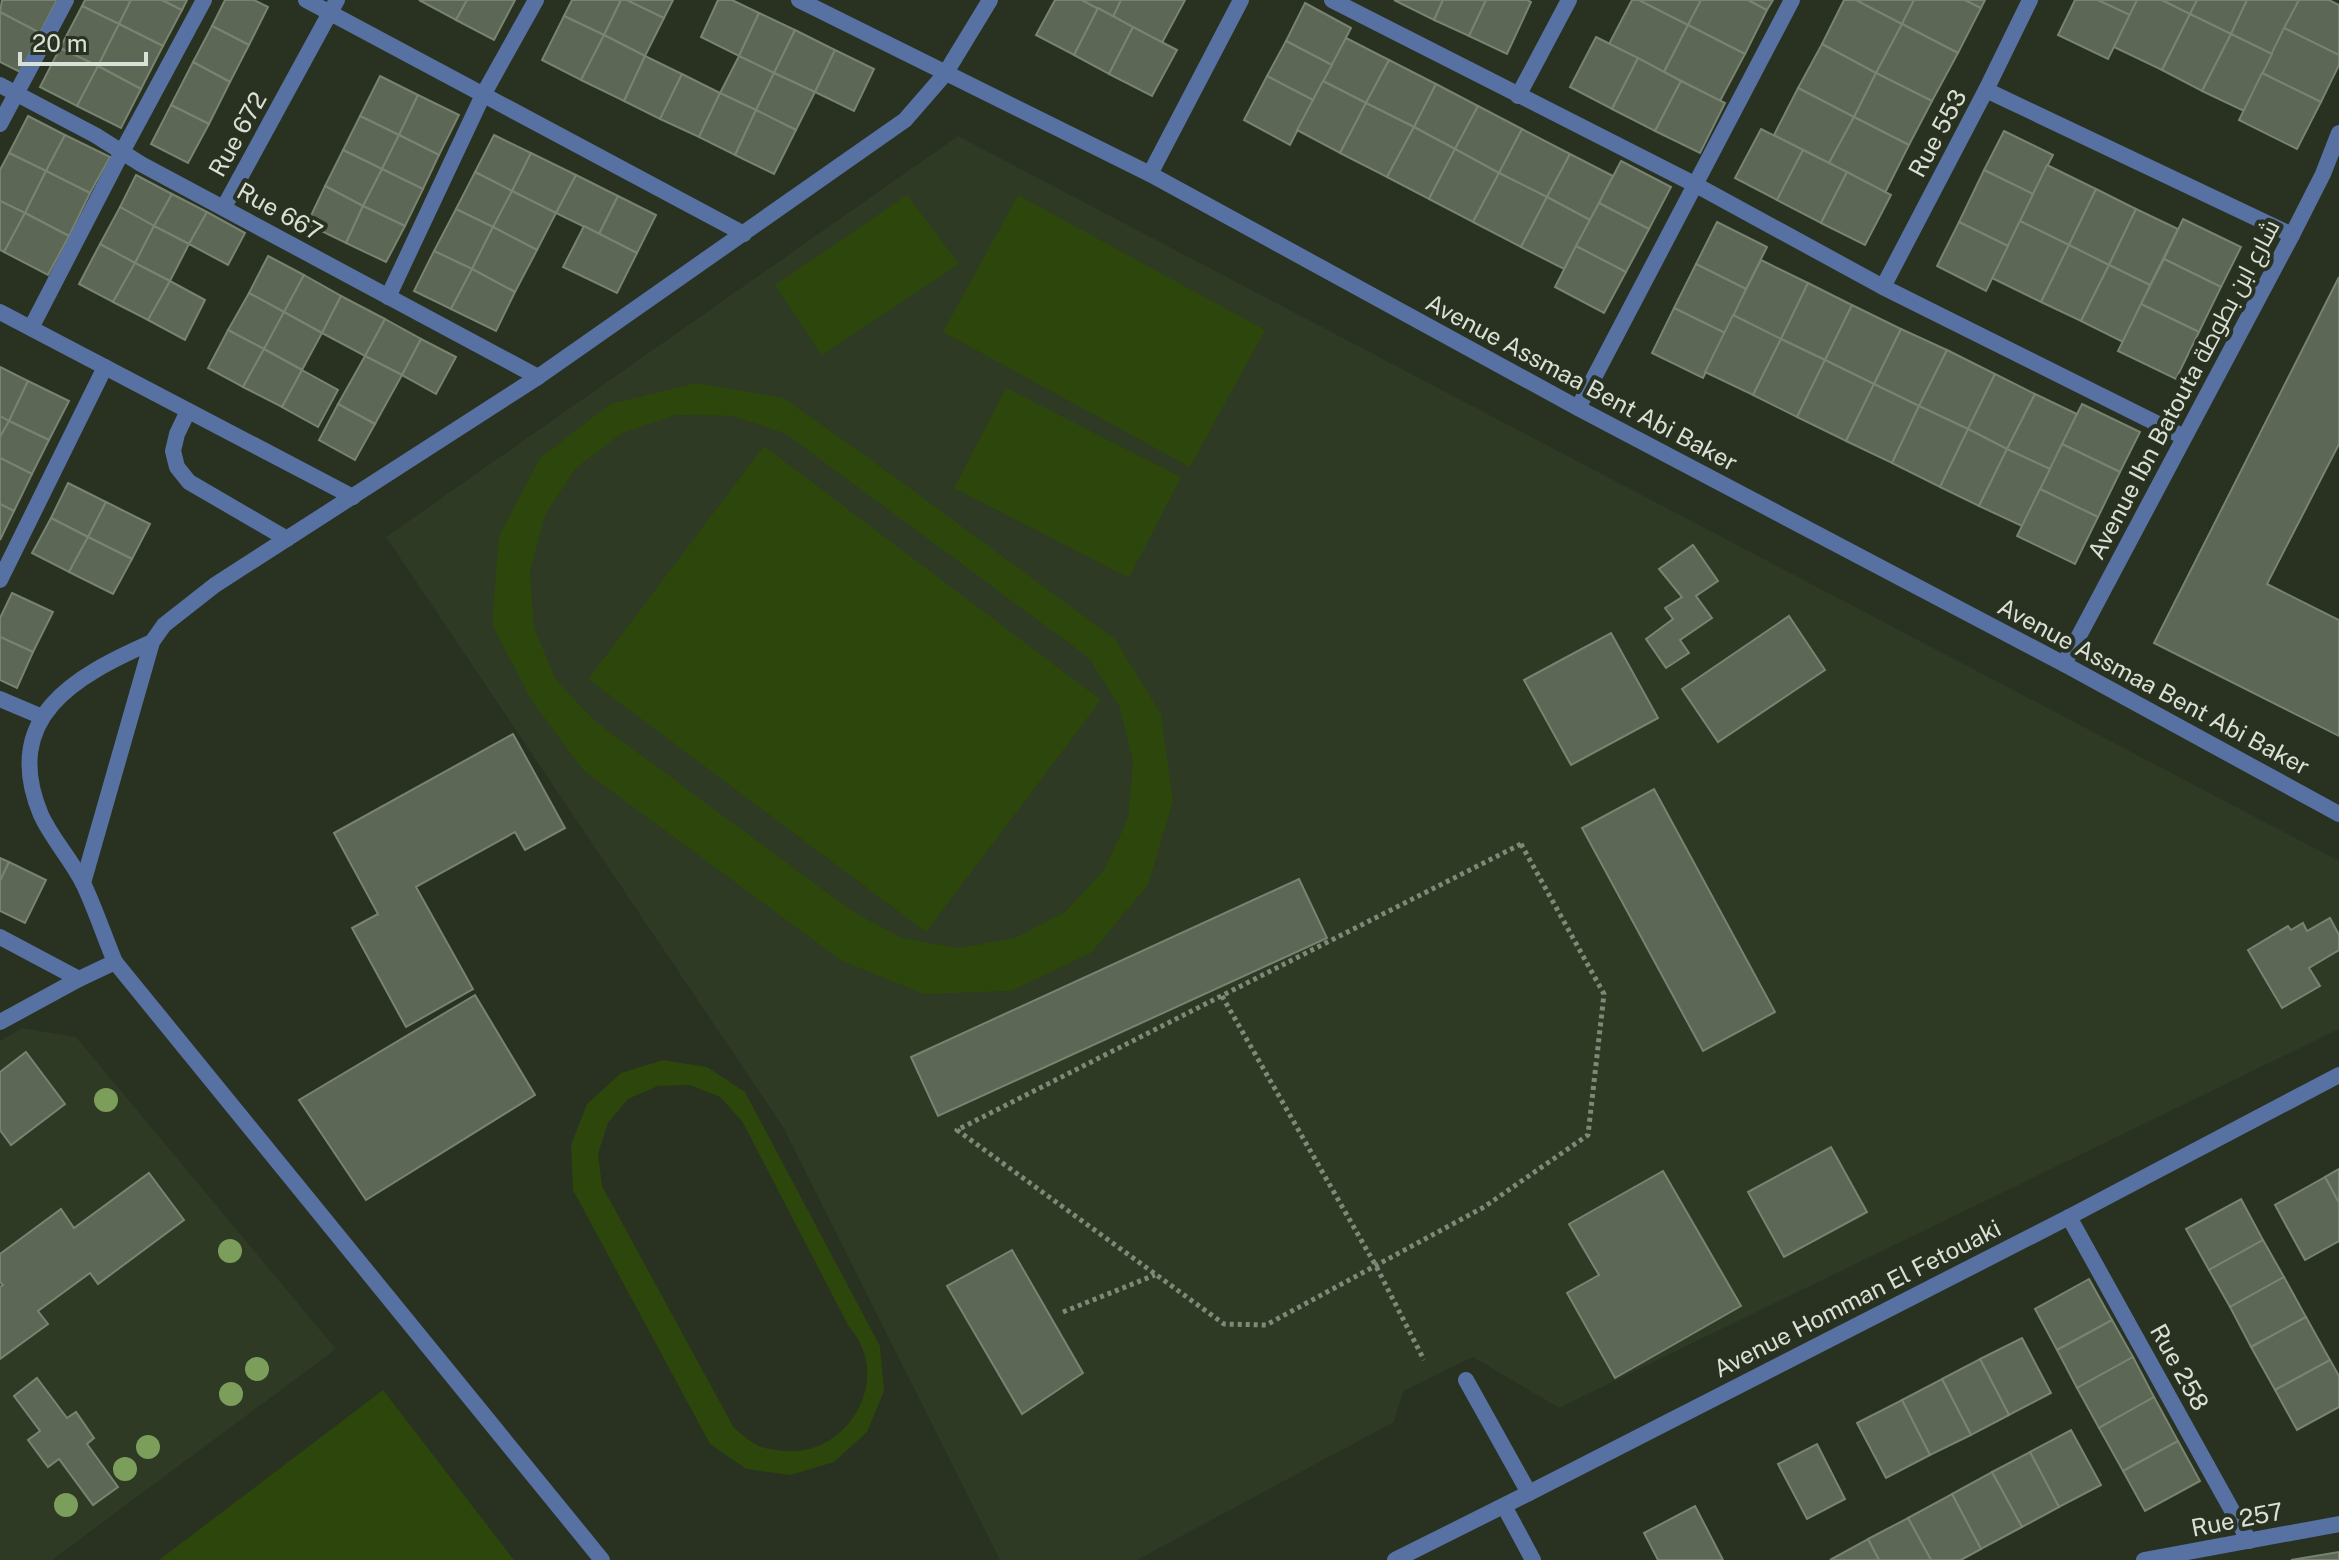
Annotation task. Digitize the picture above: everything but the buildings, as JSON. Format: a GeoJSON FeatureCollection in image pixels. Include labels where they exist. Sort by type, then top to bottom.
{"type":"FeatureCollection","features":[{"type":"Feature","properties":{"kind":"street"},"geometry":{"type":"LineString","coordinates":[[0,124],[66,0]]}},
{"type":"Feature","properties":{"kind":"street"},"geometry":{"type":"LineString","coordinates":[[31,328],[204,0]]}},
{"type":"Feature","properties":{"kind":"street"},"geometry":{"type":"LineString","coordinates":[[306,0],[333,7],[483,95],[744,234]]}},
{"type":"Feature","properties":{"kind":"street"},"geometry":{"type":"LineString","coordinates":[[388,297],[483,95],[536,0]]}},
{"type":"Feature","properties":{"kind":"street","name":"Avenue Assmaa Bent Abi Baker"},"geometry":{"type":"LineString","coordinates":[[799,0],[1150,174],[1578,408],[2064,664],[2339,814]]}},
{"type":"Feature","properties":{"kind":"street"},"geometry":{"type":"LineString","coordinates":[[83,883],[152,642],[164,625],[215,585],[538,377],[905,120],[945,74],[990,0]]}},
{"type":"Feature","properties":{"kind":"street"},"geometry":{"type":"LineString","coordinates":[[1150,174],[1241,0]]}},
{"type":"Feature","properties":{"kind":"street"},"geometry":{"type":"LineString","coordinates":[[1332,0],[1696,185],[1883,287],[2184,437]]}},
{"type":"Feature","properties":{"kind":"street"},"geometry":{"type":"LineString","coordinates":[[1518,96],[1569,0]]}},
{"type":"Feature","properties":{"kind":"street"},"geometry":{"type":"LineString","coordinates":[[1578,408],[1792,0]]}},
{"type":"Feature","properties":{"kind":"street","name":"Rue 553"},"geometry":{"type":"LineString","coordinates":[[1883,287],[2030,0]]}},
{"type":"Feature","properties":{"kind":"street","name":"Rue 672"},"geometry":{"type":"LineString","coordinates":[[224,207],[333,7]]}},
{"type":"Feature","properties":{"kind":"street","name":"Rue 667"},"geometry":{"type":"LineString","coordinates":[[0,85],[538,377]]}},
{"type":"Feature","properties":{"kind":"street"},"geometry":{"type":"LineString","coordinates":[[1986,90],[2292,235]]}},
{"type":"Feature","properties":{"kind":"street","name":"Avenue Ibn Batouta شارع ابن بطوطة"},"geometry":{"type":"LineString","coordinates":[[2064,664],[2292,235],[2323,174],[2339,133]]}},
{"type":"Feature","properties":{"kind":"street"},"geometry":{"type":"LineString","coordinates":[[2323,174],[2339,183]]}},
{"type":"Feature","properties":{"kind":"street"},"geometry":{"type":"LineString","coordinates":[[2,317],[31,328],[353,497]]}},
{"type":"Feature","properties":{"kind":"street"},"geometry":{"type":"LineString","coordinates":[[0,580],[105,367]]}},
{"type":"Feature","properties":{"kind":"street"},"geometry":{"type":"LineString","coordinates":[[188,411],[173,451],[177,467],[189,482],[287,539]]}},
{"type":"Feature","properties":{"kind":"street"},"geometry":{"type":"LineString","coordinates":[[152,642],[122,655],[68,687],[40,716],[29,750],[27,768],[42,818],[83,883],[115,962],[602,1560]]}},
{"type":"Feature","properties":{"kind":"street"},"geometry":{"type":"LineString","coordinates":[[0,699],[40,716]]}},
{"type":"Feature","properties":{"kind":"street"},"geometry":{"type":"LineString","coordinates":[[0,937],[79,979]]}},
{"type":"Feature","properties":{"kind":"street"},"geometry":{"type":"LineString","coordinates":[[0,1022],[115,962]]}},
{"type":"Feature","properties":{"kind":"street","name":"Avenue Homman El Fetouaki"},"geometry":{"type":"LineString","coordinates":[[1395,1560],[2069,1217],[2339,1075]]}},
{"type":"Feature","properties":{"kind":"street","name":"Rue 258"},"geometry":{"type":"LineString","coordinates":[[2069,1217],[2249,1541]]}},
{"type":"Feature","properties":{"kind":"street"},"geometry":{"type":"LineString","coordinates":[[1466,1380],[1529,1493]]}},
{"type":"Feature","properties":{"kind":"street"},"geometry":{"type":"LineString","coordinates":[[1504,1506],[1533,1560]]}},
{"type":"Feature","properties":{"kind":"street","name":"Rue 257"},"geometry":{"type":"LineString","coordinates":[[2144,1560],[2339,1524]]}},
{"type":"Feature","properties":{"kind":"path"},"geometry":{"type":"LineString","coordinates":[[1521,844],[1604,994],[1588,1135],[1484,1207],[1266,1325],[1224,1324],[957,1130],[1222,996],[1521,844]]}},
{"type":"Feature","properties":{"kind":"path"},"geometry":{"type":"LineString","coordinates":[[1222,996],[1376,1266],[1424,1360]]}},
{"type":"Feature","properties":{"kind":"path"},"geometry":{"type":"LineString","coordinates":[[1063,1312],[1156,1275]]}},
{"type":"Feature","properties":{"kind":"shaded area"},"geometry":{"type":"Polygon","coordinates":[[[958,136],[2339,861],[2339,1029],[1559,1408],[1473,1357],[1403,1391],[1394,1422],[1137,1560],[1000,1560],[783,1127],[386,537],[958,136]]]}},
{"type":"Feature","properties":{"kind":"shaded area"},"geometry":{"type":"Polygon","coordinates":[[[22,1028],[76,1037],[336,1349],[52,1560],[0,1560],[0,1041],[22,1028]]]}},
{"type":"Feature","properties":{"kind":"green space"},"geometry":{"type":"Polygon","coordinates":[[[907,195],[959,264],[822,355],[775,285],[907,195]]]}},
{"type":"Feature","properties":{"kind":"green space"},"geometry":{"type":"Polygon","coordinates":[[[1018,195],[1265,330],[1190,467],[943,332],[1018,195]]]}},
{"type":"Feature","properties":{"kind":"green space"},"geometry":{"type":"Polygon","coordinates":[[[696,383],[783,398],[1115,639],[1161,714],[1173,801],[1148,885],[1091,953],[1011,991],[924,994],[842,961],[583,770],[532,701],[492,624],[499,536],[540,458],[610,404],[696,383]],[[676,415],[622,433],[576,468],[545,515],[530,571],[534,627],[556,680],[595,721],[852,911],[902,938],[959,948],[1015,938],[1065,912],[1104,870],[1128,818],[1133,761],[1119,706],[1089,658],[786,434],[733,416],[676,415]]]}},
{"type":"Feature","properties":{"kind":"green space"},"geometry":{"type":"Polygon","coordinates":[[[1006,388],[1181,477],[1129,578],[954,488],[1006,388]]]}},
{"type":"Feature","properties":{"kind":"green space"},"geometry":{"type":"Polygon","coordinates":[[[764,446],[1101,700],[926,932],[588,679],[764,446]]]}},
{"type":"Feature","properties":{"kind":"green space"},"geometry":{"type":"Polygon","coordinates":[[[663,1060],[707,1067],[745,1092],[880,1346],[884,1391],[867,1432],[834,1462],[791,1475],[746,1469],[710,1444],[573,1190],[571,1145],[587,1104],[621,1073],[663,1060]],[[690,1085],[658,1086],[628,1099],[608,1123],[598,1154],[602,1186],[734,1428],[763,1448],[802,1451],[824,1444],[842,1431],[856,1413],[865,1392],[867,1370],[862,1348],[742,1121],[720,1097],[690,1085]]]}},
{"type":"Feature","properties":{"kind":"green space"},"geometry":{"type":"Polygon","coordinates":[[[383,1390],[514,1560],[159,1560],[383,1390]]]}}]}
